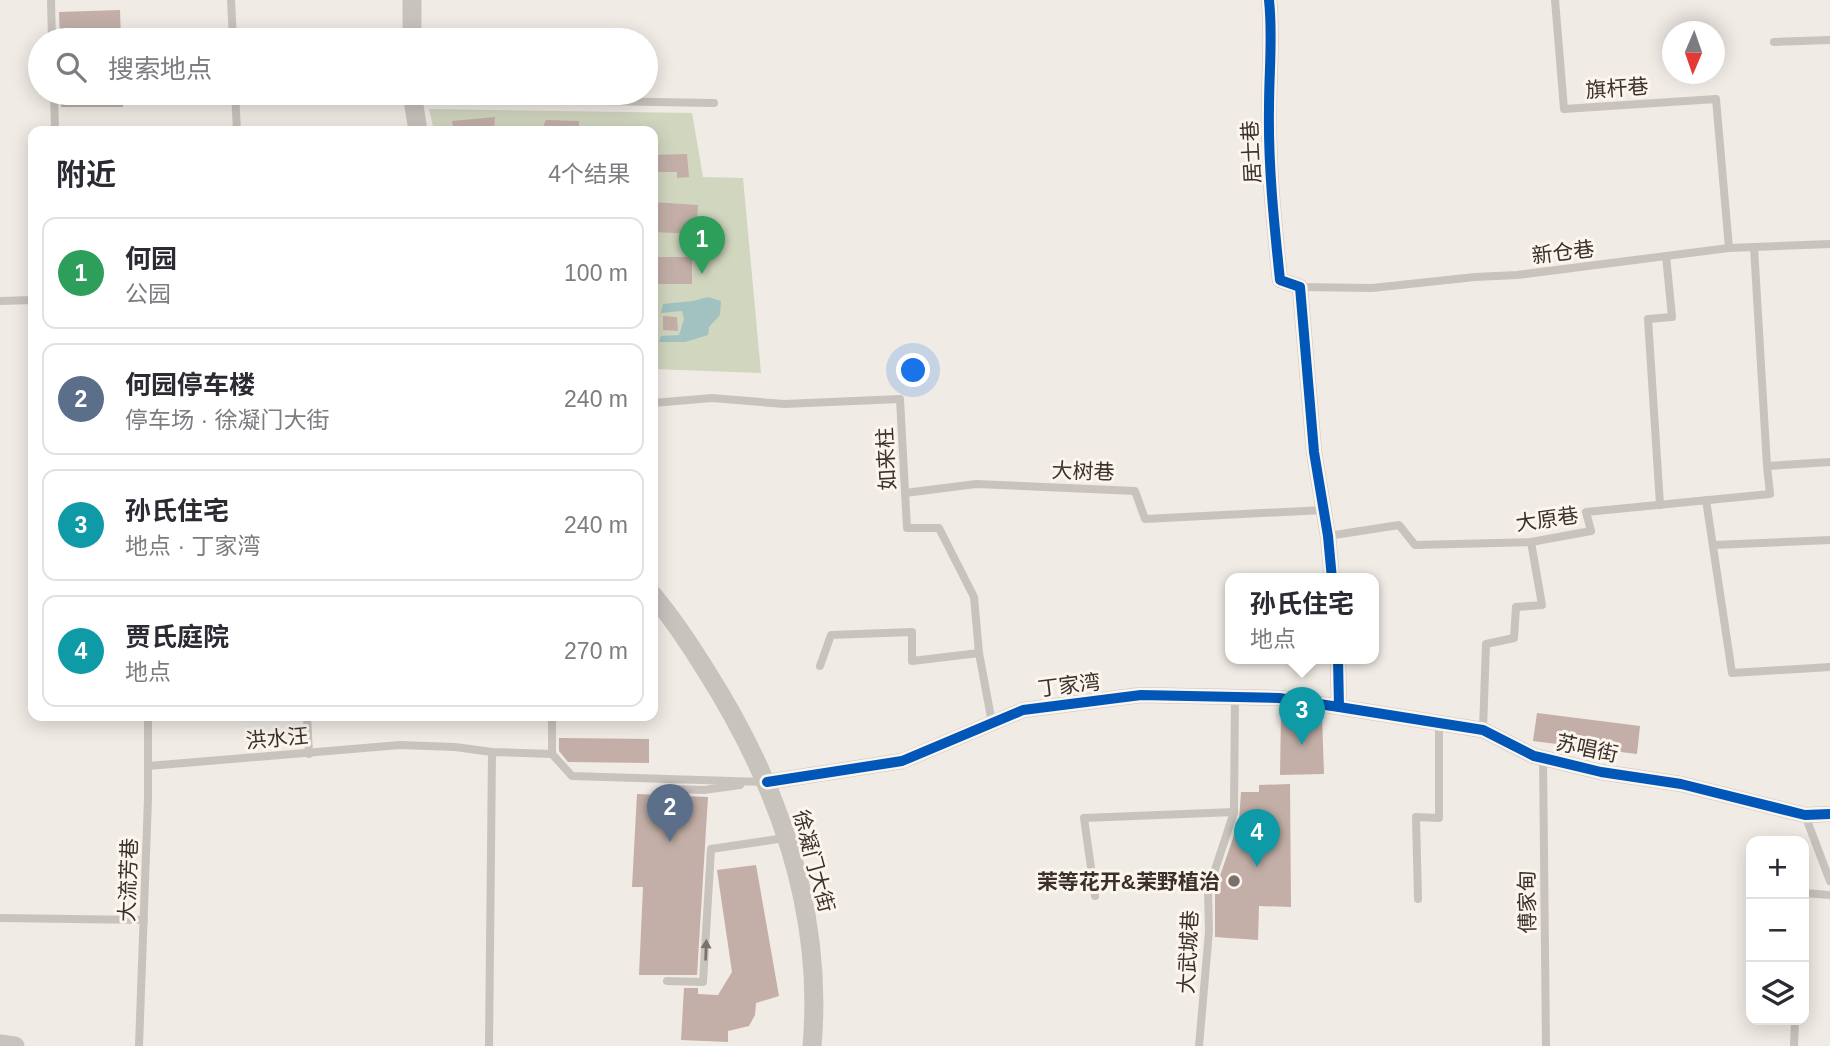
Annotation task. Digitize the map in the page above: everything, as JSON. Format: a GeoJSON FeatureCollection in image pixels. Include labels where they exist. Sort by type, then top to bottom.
{"type":"FeatureCollection","features":[{"type":"Feature","properties":{"kind":"street"},"geometry":{"type":"LineString","coordinates":[[412,0],[412,28]]}},
{"type":"Feature","properties":{"kind":"street","name":"居士巷"},"geometry":{"type":"LineString","coordinates":[[1269,0],[1272,39],[1269,110],[1274,220],[1280,280],[1300,287]]}},
{"type":"Feature","properties":{"kind":"street"},"geometry":{"type":"LineString","coordinates":[[414,105],[417,126]]}},
{"type":"Feature","properties":{"kind":"street"},"geometry":{"type":"LineString","coordinates":[[1300,287],[1314,452],[1331,573]]}},
{"type":"Feature","properties":{"kind":"street","name":"徐凝门大街"},"geometry":{"type":"LineString","coordinates":[[658,601],[674,620],[728,705],[767,782],[798,878],[811,944],[815,1002],[812,1046]]}},
{"type":"Feature","properties":{"kind":"street"},"geometry":{"type":"LineString","coordinates":[[1338,664],[1339,707]]}},
{"type":"Feature","properties":{"kind":"street","name":"丁家湾"},"geometry":{"type":"LineString","coordinates":[[767,782],[902,761],[1023,710],[1141,695],[1279,698],[1339,707]]}},
{"type":"Feature","properties":{"kind":"street","name":"苏唱街"},"geometry":{"type":"LineString","coordinates":[[1339,707],[1483,730],[1534,756],[1601,772],[1681,784],[1805,815],[1830,814]]}},
{"type":"Feature","properties":{"kind":"street"},"geometry":{"type":"LineString","coordinates":[[0,1045],[15,1046]]}},
{"type":"Feature","properties":{"kind":"lane"},"geometry":{"type":"LineString","coordinates":[[51,0],[52,28]]}},
{"type":"Feature","properties":{"kind":"lane"},"geometry":{"type":"LineString","coordinates":[[231,0],[232,28]]}},
{"type":"Feature","properties":{"kind":"lane","name":"旗杆巷"},"geometry":{"type":"LineString","coordinates":[[1555,0],[1564,109],[1716,99],[1729,248]]}},
{"type":"Feature","properties":{"kind":"lane"},"geometry":{"type":"LineString","coordinates":[[1774,42],[1830,40]]}},
{"type":"Feature","properties":{"kind":"lane"},"geometry":{"type":"LineString","coordinates":[[658,102],[714,103]]}},
{"type":"Feature","properties":{"kind":"lane"},"geometry":{"type":"LineString","coordinates":[[54,105],[55,126]]}},
{"type":"Feature","properties":{"kind":"lane"},"geometry":{"type":"LineString","coordinates":[[236,105],[237,126]]}},
{"type":"Feature","properties":{"kind":"lane","name":"新仓巷"},"geometry":{"type":"LineString","coordinates":[[1300,287],[1372,288],[1475,276],[1517,275],[1729,248],[1830,244]]}},
{"type":"Feature","properties":{"kind":"lane"},"geometry":{"type":"LineString","coordinates":[[1754,247],[1767,466],[1830,462]]}},
{"type":"Feature","properties":{"kind":"lane"},"geometry":{"type":"LineString","coordinates":[[1660,505],[1648,319],[1672,317],[1666,256]]}},
{"type":"Feature","properties":{"kind":"lane"},"geometry":{"type":"LineString","coordinates":[[0,301],[28,300]]}},
{"type":"Feature","properties":{"kind":"lane","name":"如来柱"},"geometry":{"type":"LineString","coordinates":[[658,402],[712,398],[784,404],[900,398],[907,528],[939,528],[974,597],[979,653],[992,723]]}},
{"type":"Feature","properties":{"kind":"lane","name":"大原巷"},"geometry":{"type":"LineString","coordinates":[[1328,536],[1399,525],[1415,545],[1531,542],[1591,531],[1586,512],[1770,494],[1767,466]]}},
{"type":"Feature","properties":{"kind":"lane","name":"大树巷"},"geometry":{"type":"LineString","coordinates":[[905,493],[976,484],[1135,491],[1145,519],[1324,510]]}},
{"type":"Feature","properties":{"kind":"lane"},"geometry":{"type":"LineString","coordinates":[[1706,500],[1732,673],[1830,667]]}},
{"type":"Feature","properties":{"kind":"lane"},"geometry":{"type":"LineString","coordinates":[[1713,545],[1830,540]]}},
{"type":"Feature","properties":{"kind":"lane"},"geometry":{"type":"LineString","coordinates":[[1483,730],[1486,644],[1514,638],[1516,607],[1542,606],[1531,542]]}},
{"type":"Feature","properties":{"kind":"lane"},"geometry":{"type":"LineString","coordinates":[[820,666],[831,635],[912,632],[912,661],[979,653]]}},
{"type":"Feature","properties":{"kind":"lane","name":"大武城巷"},"geometry":{"type":"LineString","coordinates":[[1199,1046],[1209,931],[1208,891],[1234,812],[1236,697]]}},
{"type":"Feature","properties":{"kind":"lane","name":"大流芳巷"},"geometry":{"type":"LineString","coordinates":[[139,1046],[148,721]]}},
{"type":"Feature","properties":{"kind":"lane"},"geometry":{"type":"LineString","coordinates":[[307,721],[309,754]]}},
{"type":"Feature","properties":{"kind":"lane"},"geometry":{"type":"LineString","coordinates":[[552,721],[551,754],[572,776],[767,782]]}},
{"type":"Feature","properties":{"kind":"lane"},"geometry":{"type":"LineString","coordinates":[[1418,899],[1416,817],[1439,818],[1439,722]]}},
{"type":"Feature","properties":{"kind":"lane","name":"洪水汪"},"geometry":{"type":"LineString","coordinates":[[148,766],[400,745],[551,754]]}},
{"type":"Feature","properties":{"kind":"lane"},"geometry":{"type":"LineString","coordinates":[[489,1046],[492,752]]}},
{"type":"Feature","properties":{"kind":"lane","name":"傅家甸"},"geometry":{"type":"LineString","coordinates":[[1543,758],[1546,1046]]}},
{"type":"Feature","properties":{"kind":"lane"},"geometry":{"type":"LineString","coordinates":[[676,789],[705,790],[767,782]]}},
{"type":"Feature","properties":{"kind":"lane"},"geometry":{"type":"LineString","coordinates":[[1095,896],[1084,818],[1234,812]]}},
{"type":"Feature","properties":{"kind":"lane"},"geometry":{"type":"LineString","coordinates":[[1805,815],[1830,881]]}},
{"type":"Feature","properties":{"kind":"lane"},"geometry":{"type":"LineString","coordinates":[[667,981],[703,982],[711,849],[786,838]]}},
{"type":"Feature","properties":{"kind":"lane"},"geometry":{"type":"LineString","coordinates":[[1809,893],[1830,895]]}},
{"type":"Feature","properties":{"kind":"lane"},"geometry":{"type":"LineString","coordinates":[[0,918],[144,920]]}},
{"type":"Feature","properties":{"kind":"lane"},"geometry":{"type":"LineString","coordinates":[[1794,1046],[1795,1025]]}},
{"type":"Feature","properties":{"kind":"green space"},"geometry":{"type":"Polygon","coordinates":[[[429,109],[692,113],[703,177],[743,178],[761,373],[658,369],[658,126],[433,126],[429,109]]]}},
{"type":"Feature","properties":{"kind":"water"},"geometry":{"type":"Polygon","coordinates":[[[708,297],[721,301],[720,315],[709,327],[708,335],[685,342],[659,342],[661,336],[679,335],[684,319],[682,311],[661,313],[663,304],[708,297]]]}},
{"type":"Feature","properties":{"kind":"building"},"geometry":{"type":"Polygon","coordinates":[[[120,10],[121,28],[60,28],[59,12],[120,10]]]}},
{"type":"Feature","properties":{"kind":"building"},"geometry":{"type":"Polygon","coordinates":[[[61,105],[123,105],[123,107],[61,105]]]}},
{"type":"Feature","properties":{"kind":"building"},"geometry":{"type":"Polygon","coordinates":[[[495,117],[494,126],[453,126],[452,121],[495,117]]]}},
{"type":"Feature","properties":{"kind":"building"},"geometry":{"type":"Polygon","coordinates":[[[546,120],[579,121],[579,126],[543,126],[546,120]]]}},
{"type":"Feature","properties":{"kind":"building"},"geometry":{"type":"Polygon","coordinates":[[[687,154],[689,177],[677,178],[677,172],[658,172],[658,155],[687,154]]]}},
{"type":"Feature","properties":{"kind":"building"},"geometry":{"type":"Polygon","coordinates":[[[658,202],[698,205],[696,234],[658,232],[658,202]]]}},
{"type":"Feature","properties":{"kind":"building"},"geometry":{"type":"Polygon","coordinates":[[[658,257],[692,257],[692,284],[658,284],[658,257]]]}},
{"type":"Feature","properties":{"kind":"building"},"geometry":{"type":"Polygon","coordinates":[[[663,316],[677,317],[678,331],[663,330],[663,316]]]}},
{"type":"Feature","properties":{"kind":"building"},"geometry":{"type":"Polygon","coordinates":[[[1537,713],[1640,726],[1637,754],[1533,741],[1537,713]]]}},
{"type":"Feature","properties":{"kind":"building"},"geometry":{"type":"Polygon","coordinates":[[[1281,715],[1322,716],[1324,774],[1280,775],[1281,715]]]}},
{"type":"Feature","properties":{"kind":"building"},"geometry":{"type":"Polygon","coordinates":[[[559,738],[649,739],[649,763],[568,762],[559,751],[559,738]]]}},
{"type":"Feature","properties":{"kind":"building"},"geometry":{"type":"Polygon","coordinates":[[[1290,784],[1291,907],[1259,906],[1258,940],[1215,937],[1215,890],[1239,821],[1241,792],[1259,792],[1259,785],[1290,784]]]}},
{"type":"Feature","properties":{"kind":"building"},"geometry":{"type":"Polygon","coordinates":[[[637,794],[708,797],[697,975],[639,975],[643,887],[632,887],[637,794]]]}},
{"type":"Feature","properties":{"kind":"building"},"geometry":{"type":"Polygon","coordinates":[[[756,865],[779,996],[756,1003],[755,1015],[749,1026],[728,1031],[728,1042],[681,1040],[684,988],[698,988],[698,994],[718,995],[732,972],[717,870],[756,865]]]}},
{"type":"Feature","properties":{"kind":"cycle path"},"geometry":{"type":"LineString","coordinates":[[1269,0],[1269,151],[1280,280],[1300,287],[1314,452],[1331,573]]}},
{"type":"Feature","properties":{"kind":"cycle path"},"geometry":{"type":"LineString","coordinates":[[767,782],[902,761],[1023,710],[1141,695],[1279,698],[1339,707],[1338,664]]}},
{"type":"Feature","properties":{"kind":"cycle path"},"geometry":{"type":"LineString","coordinates":[[1339,707],[1483,730],[1534,756],[1601,772],[1681,784],[1805,815],[1830,814]]}},
{"type":"Feature","properties":{"kind":"place","name":"何园"},"geometry":{"type":"Point","coordinates":[702,274]}},
{"type":"Feature","properties":{"kind":"place","name":"孙氏住宅"},"geometry":{"type":"Point","coordinates":[1302,745]}},
{"type":"Feature","properties":{"kind":"place","name":"何园停车楼"},"geometry":{"type":"Point","coordinates":[670,842]}},
{"type":"Feature","properties":{"kind":"place","name":"贾氏庭院"},"geometry":{"type":"Point","coordinates":[1257,867]}},
{"type":"Feature","properties":{"kind":"place","name":"茉等花开&茉野植治"},"geometry":{"type":"Point","coordinates":[1234,881]}}]}
